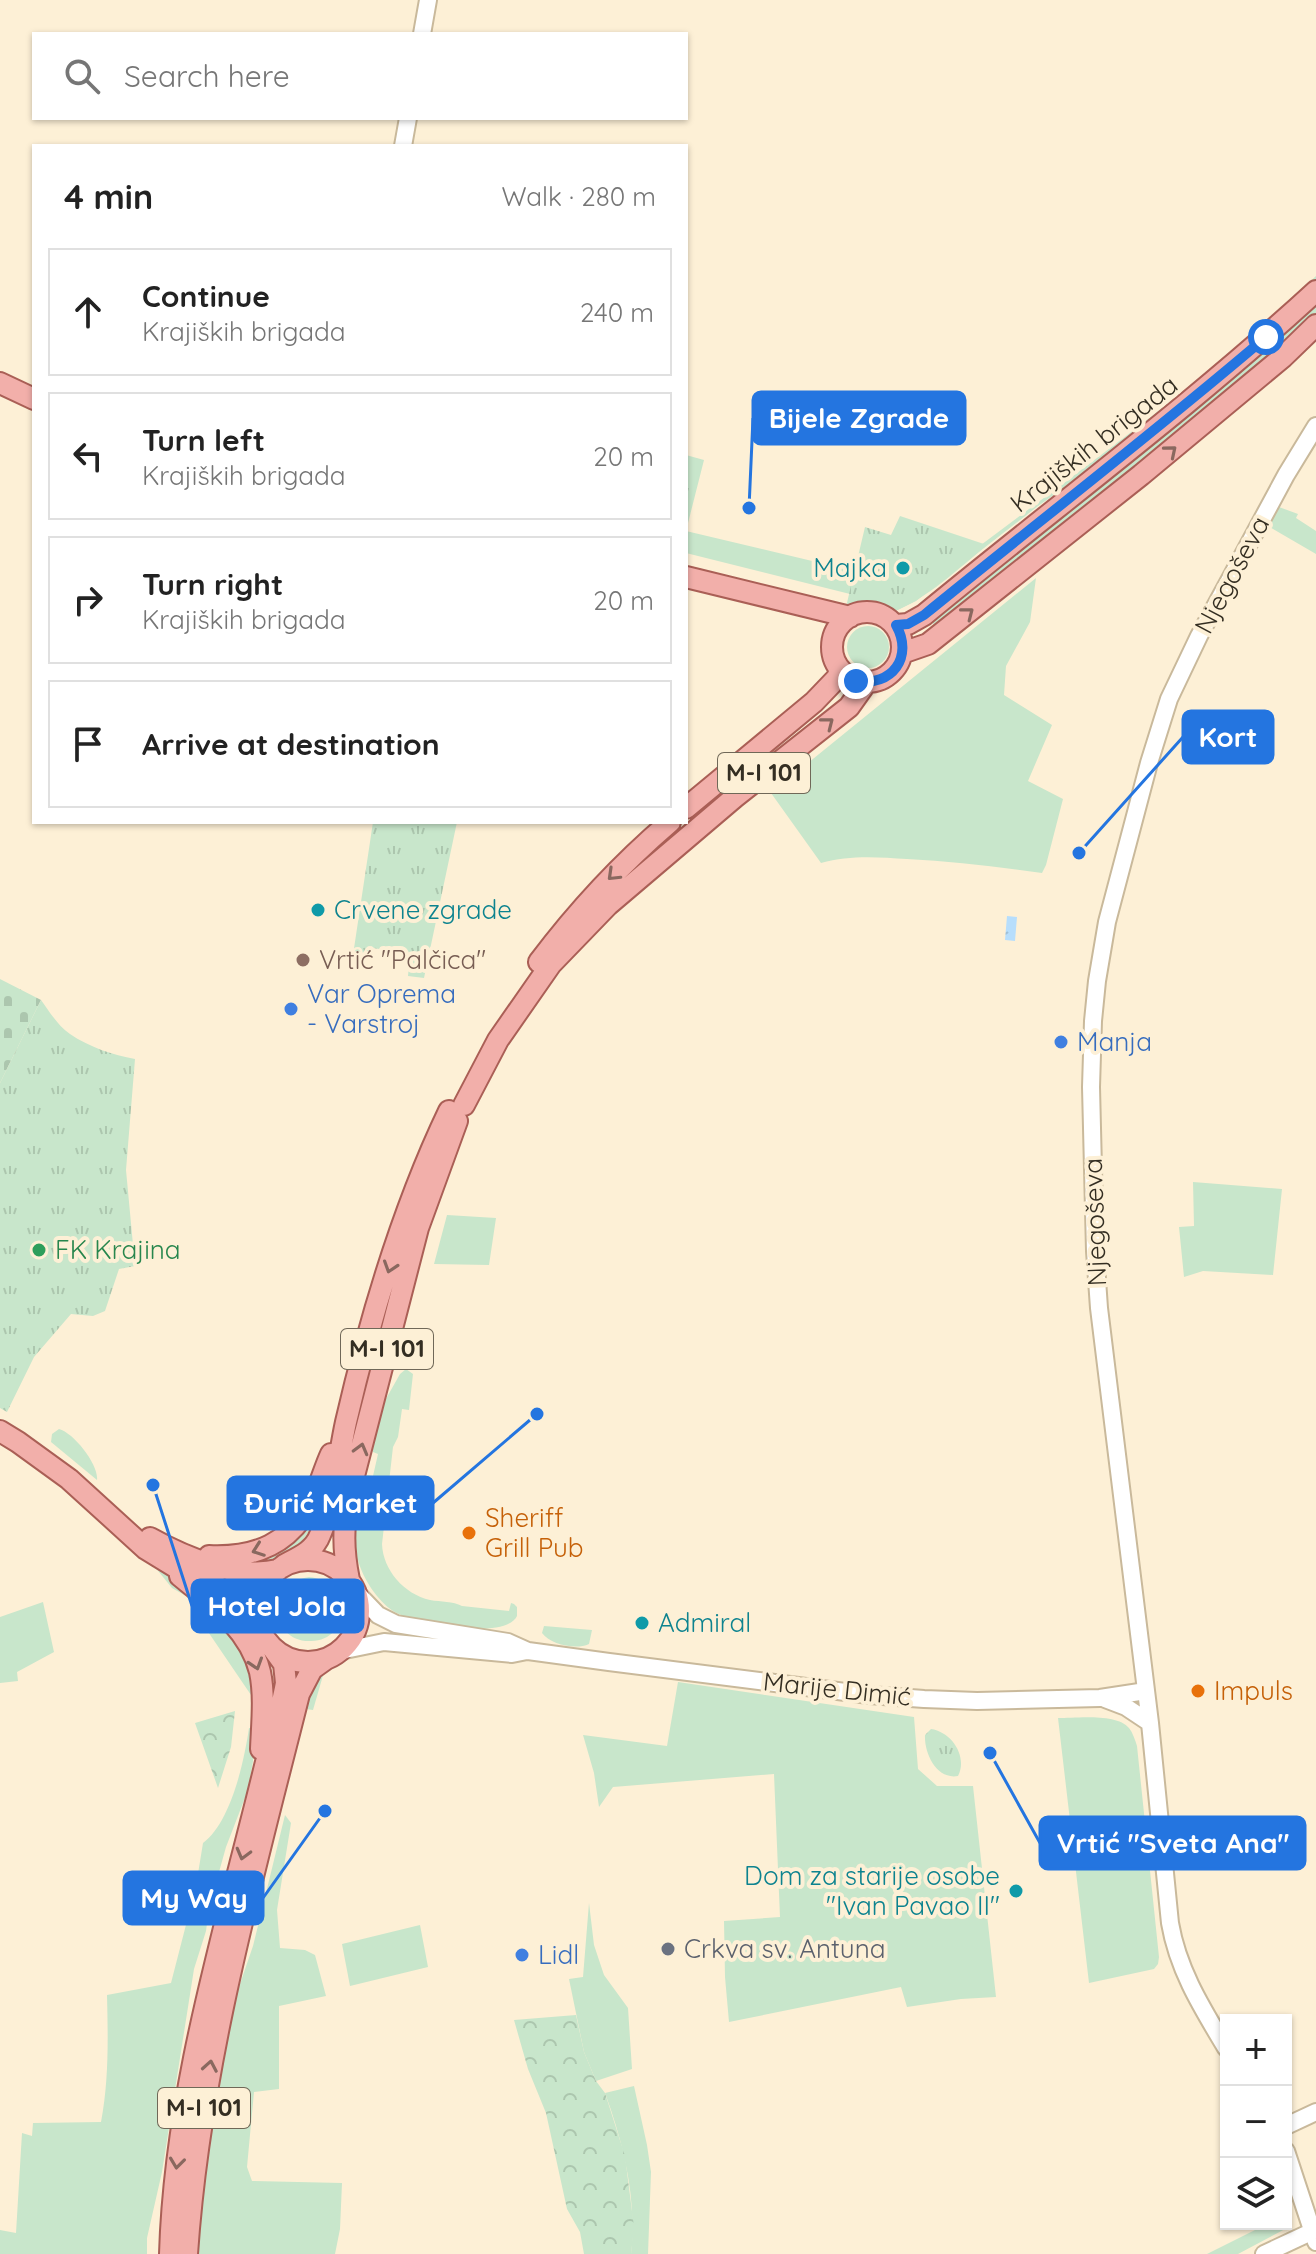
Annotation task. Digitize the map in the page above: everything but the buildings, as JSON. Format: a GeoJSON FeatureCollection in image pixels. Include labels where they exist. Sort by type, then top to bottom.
{"type":"FeatureCollection","features":[{"type":"Feature","properties":{"kind":"main road","name":"Krajiških brigada"},"geometry":{"type":"LineString","coordinates":[[896,625],[908,624],[924,615],[1188,404],[1316,291]]}},
{"type":"Feature","properties":{"kind":"main road","name":"Krajiških brigada"},"geometry":{"type":"LineString","coordinates":[[281,1568],[306,1554],[319,1537],[328,1512],[346,1422],[413,1192],[456,1108],[551,964],[608,905],[735,797],[849,707],[866,683],[885,678],[893,671],[902,653],[928,644],[1079,526],[1283,357],[1316,325]]}},
{"type":"Feature","properties":{"kind":"main road"},"geometry":{"type":"LineString","coordinates":[[0,383],[32,398]]}},
{"type":"Feature","properties":{"kind":"main road"},"geometry":{"type":"LineString","coordinates":[[688,577],[850,617]]}},
{"type":"Feature","properties":{"kind":"main road"},"geometry":{"type":"LineString","coordinates":[[788,601],[808,614],[832,641]]}},
{"type":"Feature","properties":{"kind":"main road"},"geometry":{"type":"LineString","coordinates":[[866,683],[856,681],[840,670],[834,660],[832,641],[837,627],[850,617],[866,611],[877,613],[896,625],[901,634],[902,653]]}},
{"type":"Feature","properties":{"kind":"main road","name":"M-I 101"},"geometry":{"type":"LineString","coordinates":[[688,806],[814,702],[837,678],[840,670]]}},
{"type":"Feature","properties":{"kind":"main road","name":"Krajiških brigada"},"geometry":{"type":"LineString","coordinates":[[352,1585],[343,1545],[355,1472],[418,1228],[456,1108],[486,1035],[564,928],[597,890],[668,824]]}},
{"type":"Feature","properties":{"kind":"main road"},"geometry":{"type":"LineString","coordinates":[[0,1419],[69,1464],[148,1537],[186,1555],[242,1572],[264,1573],[298,1561],[312,1560],[339,1570],[352,1585]]}},
{"type":"Feature","properties":{"kind":"main road"},"geometry":{"type":"LineString","coordinates":[[186,1555],[247,1555],[263,1550],[285,1536],[302,1518],[313,1499],[346,1422]]}},
{"type":"Feature","properties":{"kind":"main road"},"geometry":{"type":"LineString","coordinates":[[0,1431],[69,1479],[240,1631],[260,1673],[262,1711],[257,1800]]}},
{"type":"Feature","properties":{"kind":"main road"},"geometry":{"type":"LineString","coordinates":[[146,1549],[177,1568],[240,1597],[259,1626]]}},
{"type":"Feature","properties":{"kind":"main road","name":"M-I 101"},"geometry":{"type":"LineString","coordinates":[[170,2254],[175,2178],[190,2070],[286,1683],[284,1664],[259,1626],[257,1612],[260,1592],[281,1568]]}},
{"type":"Feature","properties":{"kind":"main road","name":"M-I 101"},"geometry":{"type":"LineString","coordinates":[[187,2254],[190,2208],[210,2063],[299,1694],[312,1669],[333,1655],[354,1634],[359,1612],[352,1585]]}},
{"type":"Feature","properties":{"kind":"main road"},"geometry":{"type":"LineString","coordinates":[[271,1646],[278,1653],[296,1661],[317,1661],[333,1655]]}},
{"type":"Feature","properties":{"kind":"street"},"geometry":{"type":"LineString","coordinates":[[422,32],[428,0]]}},
{"type":"Feature","properties":{"kind":"street"},"geometry":{"type":"LineString","coordinates":[[403,144],[408,120]]}},
{"type":"Feature","properties":{"kind":"street","name":"Njegoševa"},"geometry":{"type":"LineString","coordinates":[[1220,2038],[1193,1991],[1174,1944],[1099,1308],[1091,1087],[1093,1021],[1104,938],[1149,763],[1169,699],[1199,636],[1316,426]]}},
{"type":"Feature","properties":{"kind":"street","name":"Marije Dimić"},"geometry":{"type":"LineString","coordinates":[[352,1585],[372,1609],[388,1621],[407,1627],[508,1642],[528,1651],[869,1695],[977,1701],[1100,1698],[1146,1691]]}},
{"type":"Feature","properties":{"kind":"street","name":"Marije Dimić"},"geometry":{"type":"LineString","coordinates":[[333,1655],[384,1642],[512,1654],[528,1651]]}},
{"type":"Feature","properties":{"kind":"street"},"geometry":{"type":"LineString","coordinates":[[1100,1698],[1126,1707],[1150,1723]]}},
{"type":"Feature","properties":{"kind":"street"},"geometry":{"type":"LineString","coordinates":[[1292,2123],[1316,2112]]}},
{"type":"Feature","properties":{"kind":"street"},"geometry":{"type":"LineString","coordinates":[[1264,2254],[1314,2237],[1288,2158]]}},
{"type":"Feature","properties":{"kind":"green space"},"geometry":{"type":"Polygon","coordinates":[[[1316,276],[1316,284],[1100,463],[1038,506],[916,601],[893,612],[1215,366],[1316,276]]]}},
{"type":"Feature","properties":{"kind":"green space"},"geometry":{"type":"Polygon","coordinates":[[[1316,304],[1316,314],[1224,395],[935,627],[930,618],[1316,304]]]}},
{"type":"Feature","properties":{"kind":"green space"},"geometry":{"type":"Polygon","coordinates":[[[688,456],[704,460],[688,523],[688,456]]]}},
{"type":"Feature","properties":{"kind":"green space"},"geometry":{"type":"Polygon","coordinates":[[[688,458],[700,461],[688,511],[688,458]]]}},
{"type":"Feature","properties":{"kind":"green space"},"geometry":{"type":"Polygon","coordinates":[[[1279,507],[1298,514],[1296,518],[1316,531],[1316,554],[1268,526],[1279,507]]]}},
{"type":"Feature","properties":{"kind":"green space"},"geometry":{"type":"Polygon","coordinates":[[[900,516],[987,545],[930,591],[893,612],[870,605],[846,607],[865,527],[891,535],[900,516]]]}},
{"type":"Feature","properties":{"kind":"green space"},"geometry":{"type":"Polygon","coordinates":[[[688,531],[854,571],[856,562],[862,597],[688,554],[688,531]]]}},
{"type":"Feature","properties":{"kind":"green space"},"geometry":{"type":"Polygon","coordinates":[[[1036,578],[1030,622],[1006,666],[1004,695],[1052,725],[1028,781],[1063,799],[1042,873],[885,858],[853,858],[821,863],[771,793],[1036,578]]]}},
{"type":"Feature","properties":{"kind":"green space"},"geometry":{"type":"Polygon","coordinates":[[[868,626],[883,632],[889,647],[883,662],[868,668],[853,662],[847,647],[853,632],[868,626]]]}},
{"type":"Feature","properties":{"kind":"green space"},"geometry":{"type":"Polygon","coordinates":[[[373,824],[457,824],[424,978],[408,976],[410,954],[373,948],[365,954],[353,955],[373,824]]]}},
{"type":"Feature","properties":{"kind":"green space"},"geometry":{"type":"Polygon","coordinates":[[[0,979],[41,1000],[0,1083],[0,979]]]}},
{"type":"Feature","properties":{"kind":"green space"},"geometry":{"type":"Polygon","coordinates":[[[41,1000],[62,1027],[77,1039],[101,1050],[135,1059],[126,1170],[135,1266],[119,1269],[105,1311],[93,1316],[71,1314],[34,1357],[7,1412],[0,1408],[0,1083],[41,1000]]]}},
{"type":"Feature","properties":{"kind":"green space"},"geometry":{"type":"Polygon","coordinates":[[[1193,1182],[1282,1189],[1273,1275],[1203,1271],[1184,1277],[1179,1227],[1194,1226],[1193,1182]]]}},
{"type":"Feature","properties":{"kind":"green space"},"geometry":{"type":"Polygon","coordinates":[[[447,1215],[496,1218],[489,1265],[434,1264],[447,1215]]]}},
{"type":"Feature","properties":{"kind":"green space"},"geometry":{"type":"Polygon","coordinates":[[[406,1369],[413,1374],[409,1410],[402,1409],[398,1437],[393,1447],[382,1544],[386,1563],[404,1586],[430,1600],[509,1611],[511,1603],[514,1604],[517,1616],[509,1623],[495,1628],[458,1628],[404,1616],[381,1601],[367,1582],[358,1560],[352,1559],[350,1540],[354,1517],[367,1475],[373,1476],[378,1454],[373,1452],[374,1420],[400,1374],[406,1369]]]}},
{"type":"Feature","properties":{"kind":"green space"},"geometry":{"type":"Polygon","coordinates":[[[59,1429],[84,1450],[94,1466],[97,1480],[51,1442],[52,1434],[59,1429]]]}},
{"type":"Feature","properties":{"kind":"green space"},"geometry":{"type":"Polygon","coordinates":[[[317,1510],[308,1532],[287,1553],[256,1568],[242,1558],[317,1510]]]}},
{"type":"Feature","properties":{"kind":"green space"},"geometry":{"type":"Polygon","coordinates":[[[150,1561],[196,1597],[237,1641],[253,1675],[256,1706],[251,1705],[251,1695],[198,1617],[203,1612],[202,1605],[172,1588],[150,1561]]]}},
{"type":"Feature","properties":{"kind":"green space"},"geometry":{"type":"Polygon","coordinates":[[[309,1577],[323,1581],[339,1599],[342,1610],[340,1621],[334,1631],[324,1638],[311,1641],[297,1639],[287,1633],[281,1623],[278,1612],[280,1601],[285,1590],[309,1577]],[[305,1601],[300,1614],[310,1621],[318,1617],[320,1611],[317,1603],[305,1601]]]}},
{"type":"Feature","properties":{"kind":"green space"},"geometry":{"type":"Polygon","coordinates":[[[43,1602],[54,1652],[17,1672],[18,1681],[0,1683],[0,1617],[43,1602]]]}},
{"type":"Feature","properties":{"kind":"green space"},"geometry":{"type":"Polygon","coordinates":[[[544,1626],[592,1630],[589,1644],[557,1643],[542,1633],[544,1626]]]}},
{"type":"Feature","properties":{"kind":"green space"},"geometry":{"type":"Polygon","coordinates":[[[324,1672],[313,1710],[306,1709],[298,1734],[256,1907],[303,1702],[315,1679],[324,1672]]]}},
{"type":"Feature","properties":{"kind":"green space"},"geometry":{"type":"Polygon","coordinates":[[[678,1682],[914,1717],[918,1769],[937,1786],[973,1786],[996,1997],[907,2007],[901,1987],[729,2022],[724,1921],[780,1917],[774,1774],[613,1787],[599,1807],[594,1773],[583,1735],[667,1746],[678,1682]]]}},
{"type":"Feature","properties":{"kind":"green space"},"geometry":{"type":"Polygon","coordinates":[[[235,1711],[231,1747],[218,1788],[195,1723],[235,1711]]]}},
{"type":"Feature","properties":{"kind":"green space"},"geometry":{"type":"Polygon","coordinates":[[[1058,1718],[1115,1720],[1129,1728],[1134,1737],[1159,1957],[1154,1969],[1089,1983],[1058,1718]]]}},
{"type":"Feature","properties":{"kind":"green space"},"geometry":{"type":"Polygon","coordinates":[[[249,1728],[255,1728],[248,1790],[226,1847],[194,1969],[162,2172],[147,2238],[147,2254],[0,2254],[0,2230],[16,2233],[22,2133],[32,2136],[33,2123],[101,2122],[107,2075],[107,1995],[171,1983],[196,1886],[203,1843],[213,1833],[229,1806],[240,1774],[249,1728]]]}},
{"type":"Feature","properties":{"kind":"green space"},"geometry":{"type":"Polygon","coordinates":[[[931,1729],[945,1735],[956,1746],[961,1761],[958,1776],[944,1774],[933,1764],[925,1742],[925,1735],[931,1729]]]}},
{"type":"Feature","properties":{"kind":"green space"},"geometry":{"type":"Polygon","coordinates":[[[285,1815],[291,1823],[277,1910],[280,1948],[305,1950],[315,1955],[326,1996],[279,2006],[279,2089],[254,2092],[247,2167],[252,2181],[342,2183],[340,2229],[335,2254],[193,2254],[203,2166],[228,2019],[253,1946],[285,1815]]]}},
{"type":"Feature","properties":{"kind":"green space"},"geometry":{"type":"Polygon","coordinates":[[[589,1903],[594,1945],[604,1975],[628,2008],[632,2069],[596,2081],[584,2052],[569,1979],[583,1977],[589,1903]]]}},
{"type":"Feature","properties":{"kind":"green space"},"geometry":{"type":"Polygon","coordinates":[[[420,1925],[428,1967],[350,1986],[342,1944],[420,1925]]]}},
{"type":"Feature","properties":{"kind":"green space"},"geometry":{"type":"Polygon","coordinates":[[[576,2015],[584,2052],[596,2081],[605,2093],[625,2156],[634,2227],[631,2254],[584,2254],[580,2232],[567,2209],[546,2113],[528,2069],[514,2020],[576,2015]]]}},
{"type":"Feature","properties":{"kind":"green space"},"geometry":{"type":"Polygon","coordinates":[[[634,2086],[651,2172],[648,2254],[631,2254],[632,2213],[627,2172],[605,2093],[634,2086]]]}},
{"type":"Feature","properties":{"kind":"green space"},"geometry":{"type":"Polygon","coordinates":[[[1255,2230],[1283,2230],[1238,2254],[1207,2254],[1255,2230]]]}},
{"type":"Feature","properties":{"kind":"water"},"geometry":{"type":"Polygon","coordinates":[[[1007,916],[1017,917],[1015,941],[1005,940],[1007,916]]]}},
{"type":"Feature","properties":{"kind":"place","name":"Bijele Zgrade"},"geometry":{"type":"Point","coordinates":[749,508]}},
{"type":"Feature","properties":{"kind":"place","name":"Majka"},"geometry":{"type":"Point","coordinates":[903,568]}},
{"type":"Feature","properties":{"kind":"place","name":"Kort"},"geometry":{"type":"Point","coordinates":[1079,853]}},
{"type":"Feature","properties":{"kind":"place","name":"Crvene zgrade"},"geometry":{"type":"Point","coordinates":[318,910]}},
{"type":"Feature","properties":{"kind":"place","name":"Vrtić \"Palčica\""},"geometry":{"type":"Point","coordinates":[303,960]}},
{"type":"Feature","properties":{"kind":"place","name":"Var Oprema - Varstroj"},"geometry":{"type":"Point","coordinates":[291,1009]}},
{"type":"Feature","properties":{"kind":"place","name":"Manja"},"geometry":{"type":"Point","coordinates":[1061,1042]}},
{"type":"Feature","properties":{"kind":"place","name":"FK Krajina"},"geometry":{"type":"Point","coordinates":[39,1250]}},
{"type":"Feature","properties":{"kind":"place","name":"Đurić Market"},"geometry":{"type":"Point","coordinates":[537,1414]}},
{"type":"Feature","properties":{"kind":"place","name":"Hotel Jola"},"geometry":{"type":"Point","coordinates":[153,1485]}},
{"type":"Feature","properties":{"kind":"place","name":"Sheriff Grill Pub"},"geometry":{"type":"Point","coordinates":[469,1533]}},
{"type":"Feature","properties":{"kind":"place","name":"Admiral"},"geometry":{"type":"Point","coordinates":[642,1623]}},
{"type":"Feature","properties":{"kind":"place","name":"Impuls"},"geometry":{"type":"Point","coordinates":[1198,1691]}},
{"type":"Feature","properties":{"kind":"place","name":"Vrtić \"Sveta Ana\""},"geometry":{"type":"Point","coordinates":[990,1753]}},
{"type":"Feature","properties":{"kind":"place","name":"My Way"},"geometry":{"type":"Point","coordinates":[325,1811]}},
{"type":"Feature","properties":{"kind":"place","name":"Dom za starije osobe \"Ivan Pavao II\""},"geometry":{"type":"Point","coordinates":[1016,1891]}},
{"type":"Feature","properties":{"kind":"place","name":"Crkva sv. Antuna"},"geometry":{"type":"Point","coordinates":[668,1949]}},
{"type":"Feature","properties":{"kind":"place","name":"Lidl"},"geometry":{"type":"Point","coordinates":[522,1955]}},
{"type":"Feature","properties":{"kind":"route"},"geometry":{"type":"LineString","coordinates":[[856,681],[866,683],[885,678],[899,663],[903,643],[896,625],[908,624],[924,615],[1188,404],[1266,337]]}}]}
